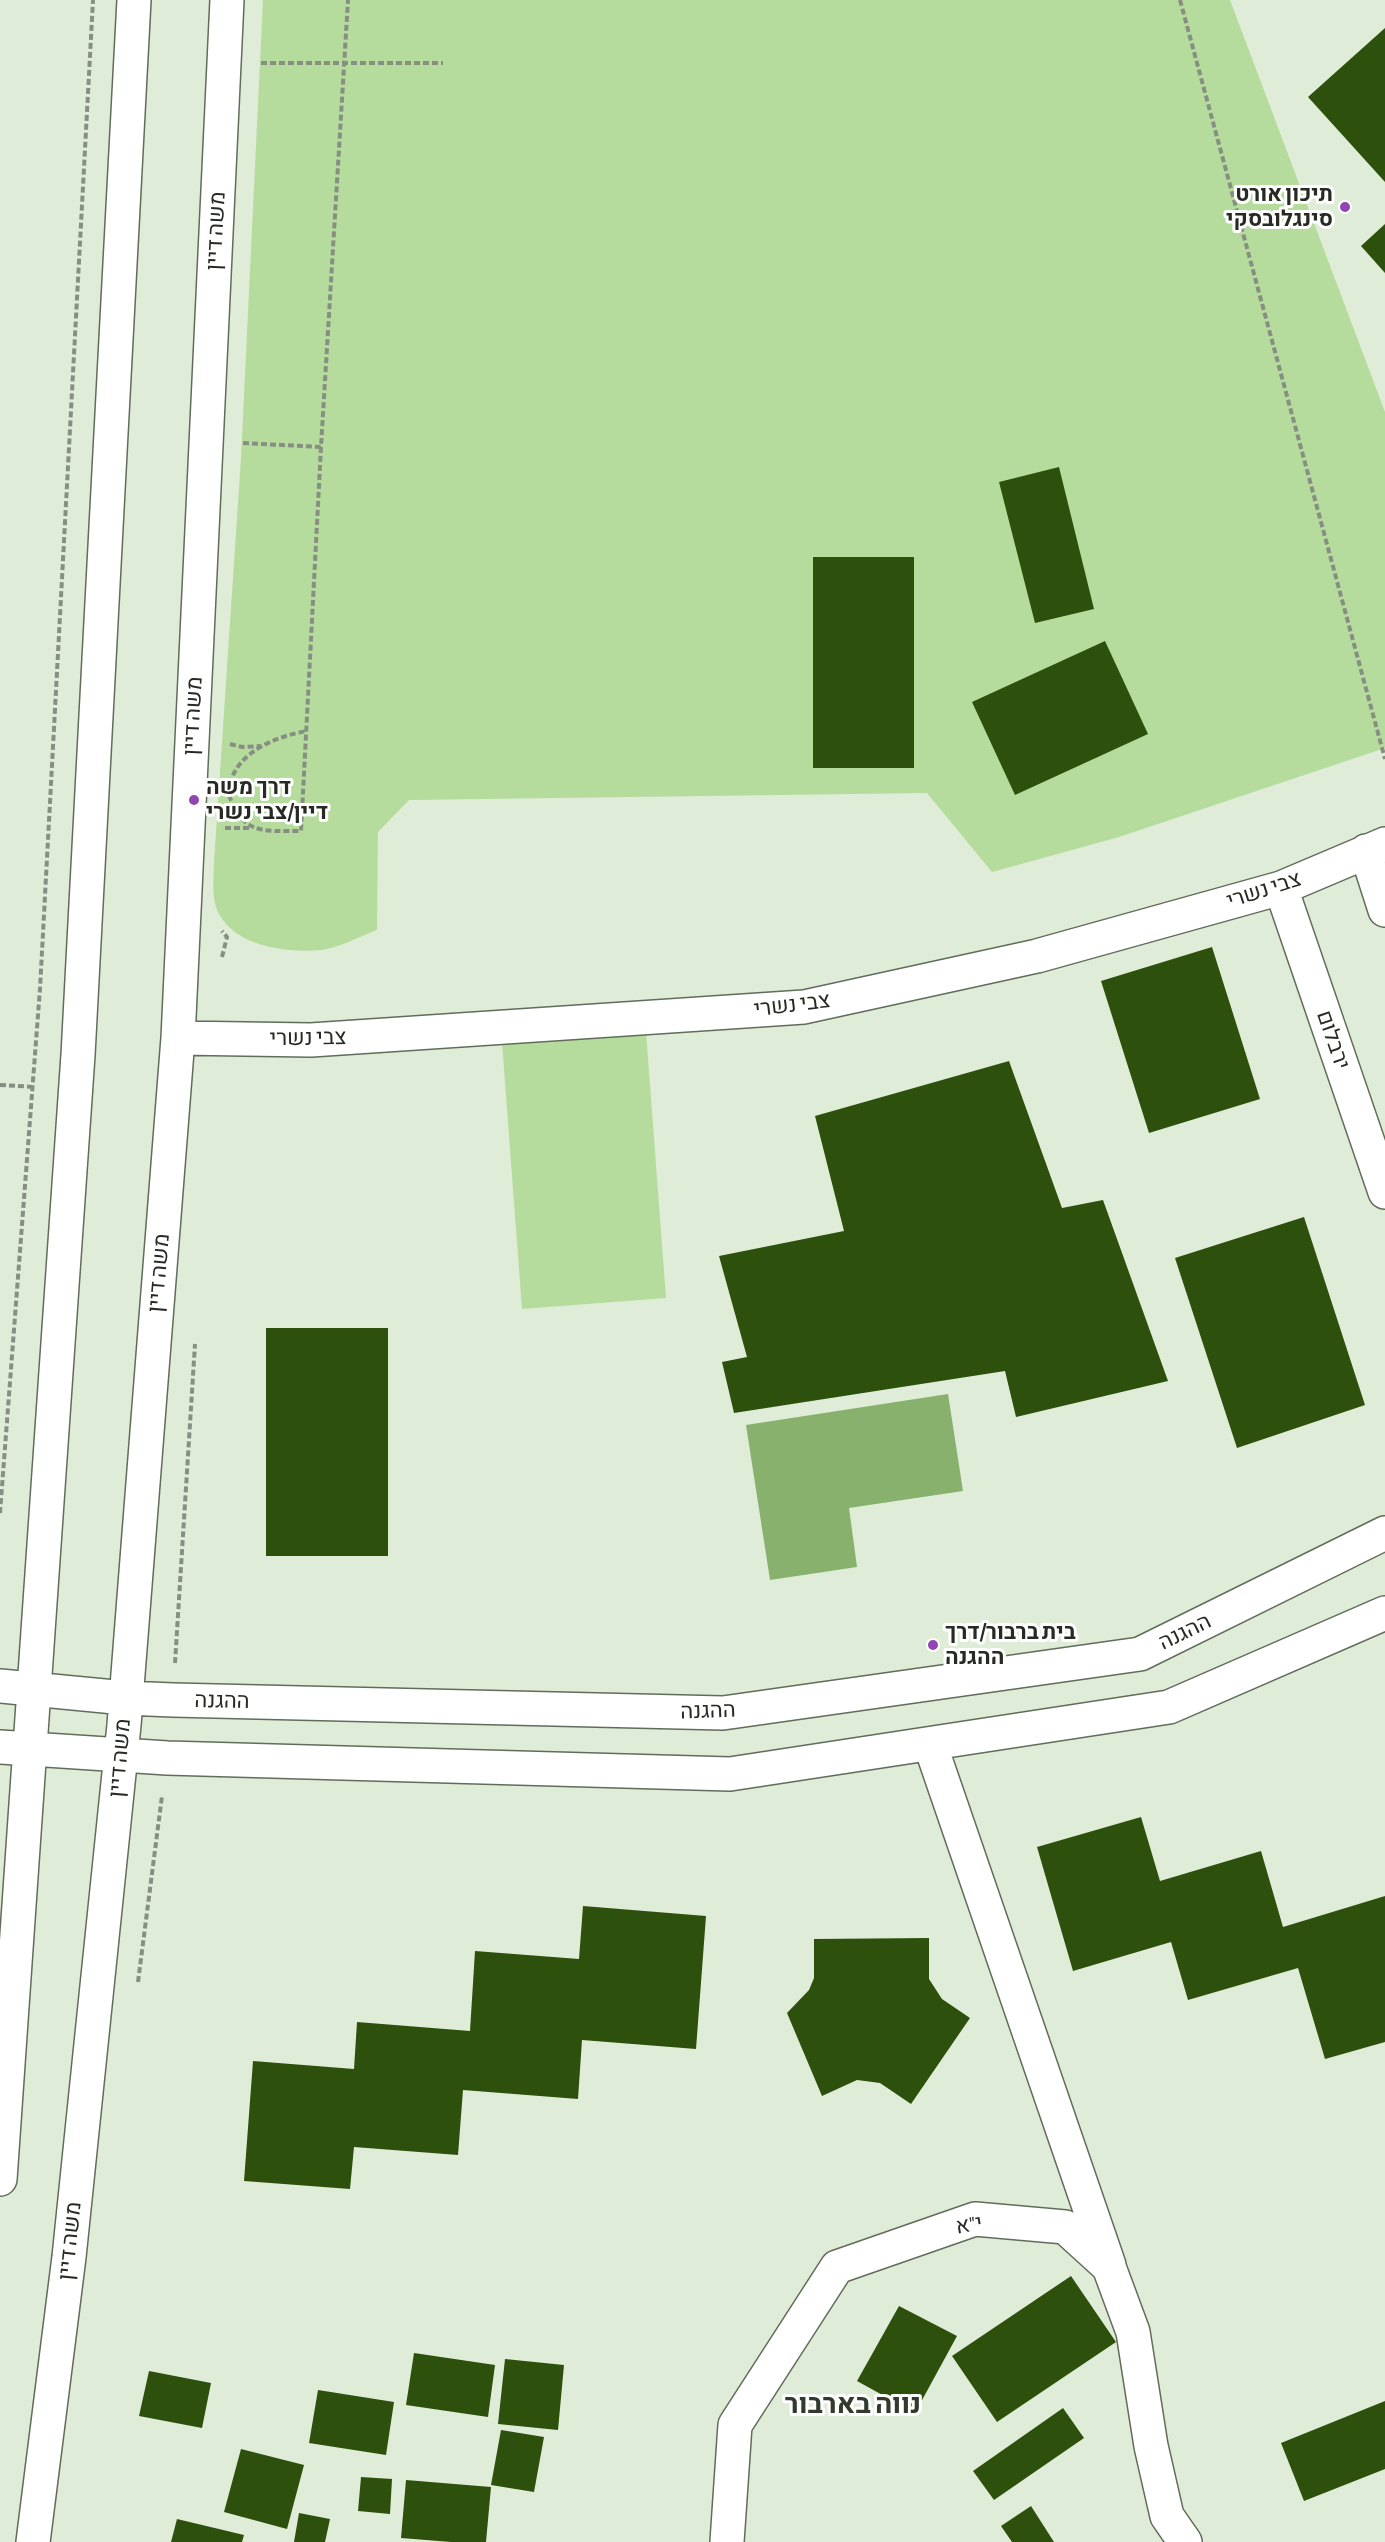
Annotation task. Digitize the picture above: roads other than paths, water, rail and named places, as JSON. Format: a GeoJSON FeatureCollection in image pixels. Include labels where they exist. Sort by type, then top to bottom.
{"type":"FeatureCollection","features":[{"type":"Feature","properties":{"kind":"street"},"geometry":{"type":"LineString","coordinates":[[0,2179],[15,1748],[34,1690],[78,1055],[134,0]]}},
{"type":"Feature","properties":{"kind":"street","name":"משה דיין"},"geometry":{"type":"LineString","coordinates":[[33,2542],[69,2257],[121,1755],[178,1038],[227,0]]}},
{"type":"Feature","properties":{"kind":"street"},"geometry":{"type":"LineString","coordinates":[[1376,847],[1385,910]]}},
{"type":"Feature","properties":{"kind":"street","name":"צבי נשרי"},"geometry":{"type":"LineString","coordinates":[[178,1038],[311,1040],[804,1007],[1037,956],[1281,888],[1376,847]]}},
{"type":"Feature","properties":{"kind":"street","name":"ירבלום"},"geometry":{"type":"LineString","coordinates":[[1281,888],[1385,1192]]}},
{"type":"Feature","properties":{"kind":"street","name":"ההגנה"},"geometry":{"type":"LineString","coordinates":[[0,1686],[125,1698],[723,1713],[1140,1654],[1385,1533]]}},
{"type":"Feature","properties":{"kind":"street"},"geometry":{"type":"LineString","coordinates":[[15,1748],[121,1755],[730,1774],[1169,1707],[1385,1613]]}},
{"type":"Feature","properties":{"kind":"street"},"geometry":{"type":"LineString","coordinates":[[930,1744],[1109,2267]]}},
{"type":"Feature","properties":{"kind":"street","name":"י\"א"},"geometry":{"type":"LineString","coordinates":[[727,2542],[735,2425],[837,2267],[975,2219],[1065,2227],[1109,2267],[1133,2332],[1150,2446],[1167,2516],[1185,2542]]}},
{"type":"Feature","properties":{"kind":"place","name":"תיכון אורט סינגלובסקי"},"geometry":{"type":"Point","coordinates":[1345,207]}},
{"type":"Feature","properties":{"kind":"place","name":"דרך משה דיין/צבי נשרי"},"geometry":{"type":"Point","coordinates":[194,800]}},
{"type":"Feature","properties":{"kind":"place","name":"בית ברבור/דרך ההגנה"},"geometry":{"type":"Point","coordinates":[933,1645]}},
{"type":"Feature","properties":{"kind":"district","name":"נווה בארבור"},"geometry":{"type":"Point","coordinates":[853,2405]}}]}
